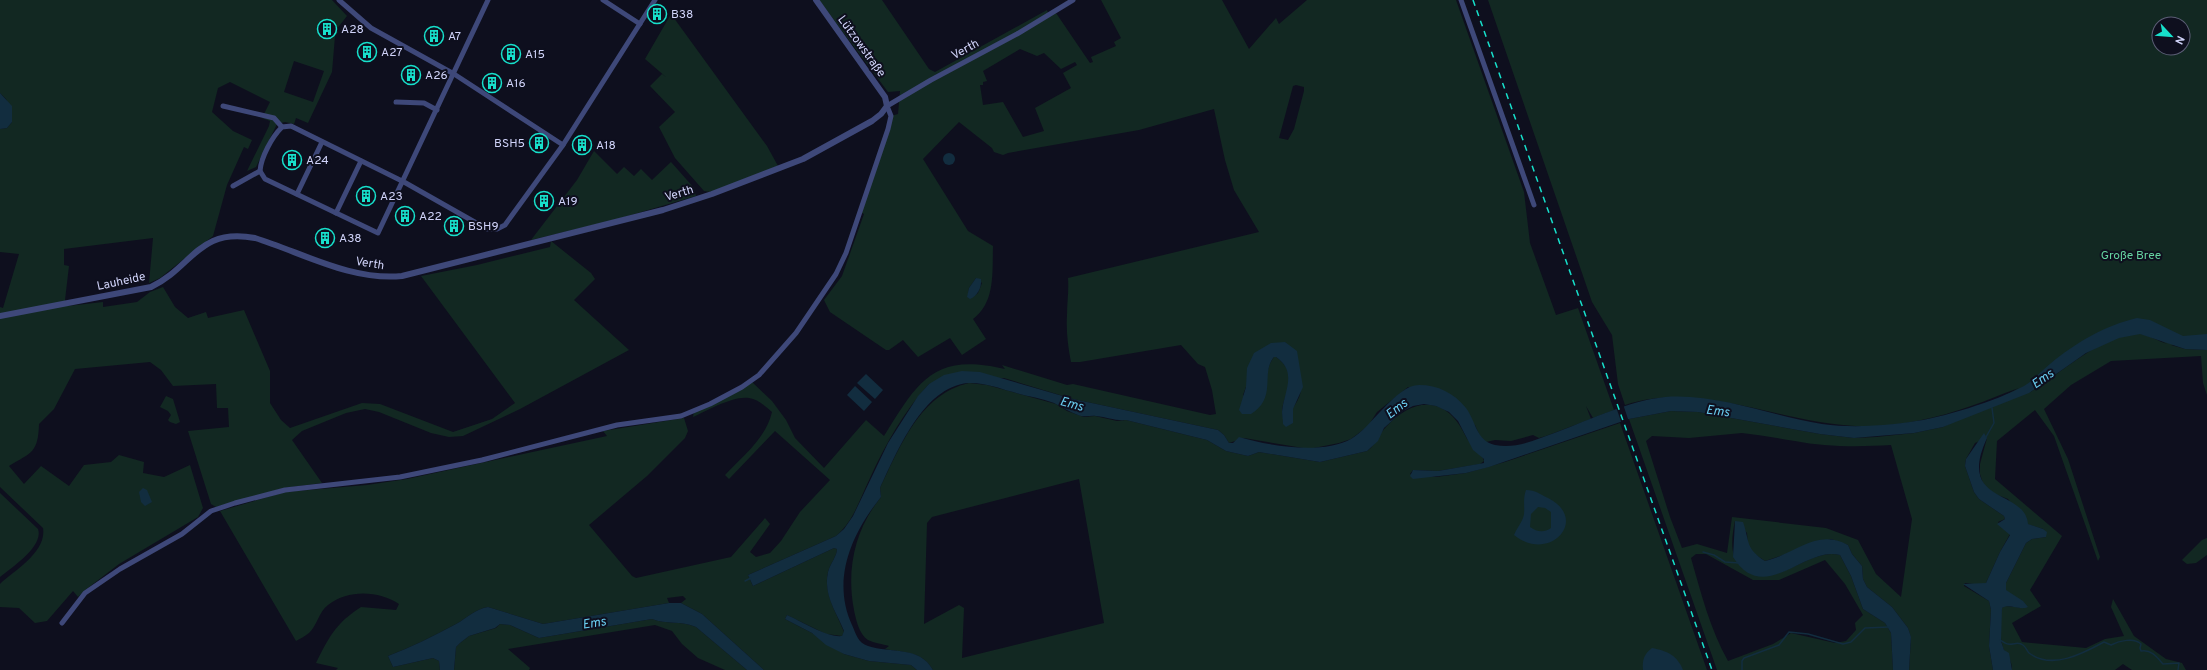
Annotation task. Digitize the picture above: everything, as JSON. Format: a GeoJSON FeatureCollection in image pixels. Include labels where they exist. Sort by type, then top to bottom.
{"type":"FeatureCollection","features":[{"type":"Feature","properties":{"kind":"street"},"geometry":{"type":"LineString","coordinates":[[339,0],[370,28],[454,74],[563,146]]}},
{"type":"Feature","properties":{"kind":"street"},"geometry":{"type":"LineString","coordinates":[[488,0],[404,182],[378,233],[265,179],[260,171],[260,165],[276,133],[282,127],[291,126],[404,182],[487,229],[497,229],[505,225],[563,146],[655,0]]}},
{"type":"Feature","properties":{"kind":"street"},"geometry":{"type":"LineString","coordinates":[[604,0],[640,24]]}},
{"type":"Feature","properties":{"kind":"street","name":"Lützowstraße"},"geometry":{"type":"LineString","coordinates":[[816,0],[885,97],[887,106]]}},
{"type":"Feature","properties":{"kind":"street","name":"Verth"},"geometry":{"type":"LineString","coordinates":[[255,238],[356,273],[388,277],[409,275],[663,210],[712,194],[803,159],[872,121],[881,114],[887,106],[931,80],[1017,34],[1073,0]]}},
{"type":"Feature","properties":{"kind":"street"},"geometry":{"type":"LineString","coordinates":[[1461,0],[1534,205]]}},
{"type":"Feature","properties":{"kind":"street"},"geometry":{"type":"LineString","coordinates":[[396,102],[424,103],[437,110]]}},
{"type":"Feature","properties":{"kind":"street"},"geometry":{"type":"LineString","coordinates":[[223,106],[274,118],[282,127]]}},
{"type":"Feature","properties":{"kind":"street"},"geometry":{"type":"LineString","coordinates":[[62,623],[86,593],[120,569],[182,534],[211,512],[235,503],[285,490],[400,477],[482,460],[617,425],[681,416],[742,388],[759,375],[796,333],[836,274],[846,253],[888,129],[891,116],[887,106]]}},
{"type":"Feature","properties":{"kind":"street"},"geometry":{"type":"LineString","coordinates":[[297,194],[322,142]]}},
{"type":"Feature","properties":{"kind":"street"},"geometry":{"type":"LineString","coordinates":[[336,213],[362,161]]}},
{"type":"Feature","properties":{"kind":"street"},"geometry":{"type":"LineString","coordinates":[[233,186],[260,171]]}},
{"type":"Feature","properties":{"kind":"street","name":"Lauheide"},"geometry":{"type":"LineString","coordinates":[[0,316],[151,287],[165,279],[199,249],[215,239],[233,236],[255,238]]}},
{"type":"Feature","properties":{"kind":"green space"},"geometry":{"type":"Polygon","coordinates":[[[0,0],[332,0],[347,16],[336,30],[338,32],[335,36],[332,72],[308,123],[296,118],[294,124],[285,122],[277,124],[256,167],[247,171],[269,126],[270,121],[262,118],[270,102],[230,82],[218,88],[212,112],[233,131],[252,140],[248,149],[244,147],[227,185],[213,236],[160,278],[149,283],[153,238],[64,249],[64,265],[69,266],[65,300],[68,306],[103,302],[103,307],[137,302],[150,292],[163,287],[175,307],[188,318],[206,312],[208,318],[244,310],[270,371],[270,403],[281,420],[290,428],[362,403],[380,404],[453,432],[492,419],[515,403],[421,276],[477,265],[550,247],[551,241],[591,273],[595,279],[574,300],[629,350],[520,409],[463,436],[449,437],[431,433],[379,412],[365,409],[346,413],[302,431],[292,440],[322,483],[284,488],[216,507],[211,504],[188,431],[229,427],[228,408],[217,408],[216,384],[173,386],[161,370],[150,362],[75,369],[54,409],[39,424],[37,441],[32,451],[9,466],[24,484],[41,466],[69,486],[84,465],[111,462],[119,455],[144,462],[143,473],[164,477],[190,465],[203,508],[198,517],[119,564],[78,597],[73,591],[47,621],[35,623],[19,608],[0,607],[0,584],[29,560],[35,553],[43,537],[43,528],[0,487],[0,307],[3,308],[19,254],[0,252],[0,129],[7,128],[12,122],[6,99],[0,93],[0,0]],[[294,61],[284,92],[313,102],[324,71],[294,61]]]}},
{"type":"Feature","properties":{"kind":"green space"},"geometry":{"type":"Polygon","coordinates":[[[819,0],[882,0],[929,69],[935,72],[1047,10],[1049,17],[1056,13],[1090,63],[1093,62],[1091,57],[1116,46],[1114,42],[1121,38],[1101,0],[1222,0],[1249,49],[1276,18],[1279,24],[1307,0],[1456,0],[1524,192],[1530,243],[1556,315],[1578,308],[1614,410],[1593,418],[1586,406],[1591,419],[1546,436],[1539,438],[1533,435],[1511,441],[1495,440],[1486,442],[1480,437],[1475,425],[1408,387],[1377,412],[1368,426],[1351,439],[1309,449],[1244,438],[1229,443],[1224,435],[1218,430],[1073,399],[1004,378],[929,384],[903,417],[876,466],[856,509],[842,530],[836,536],[748,575],[753,586],[834,548],[837,549],[828,572],[827,587],[831,602],[844,632],[842,636],[826,634],[787,615],[785,619],[812,633],[844,654],[869,661],[911,665],[917,670],[764,670],[702,614],[681,603],[686,599],[683,596],[667,598],[669,603],[543,624],[488,607],[483,608],[431,637],[388,656],[393,667],[433,658],[439,661],[440,670],[336,670],[338,668],[316,663],[334,631],[352,613],[361,607],[396,610],[399,604],[382,596],[373,594],[354,594],[345,596],[328,605],[320,615],[312,630],[296,641],[220,511],[285,492],[367,485],[407,479],[607,436],[603,431],[684,418],[688,431],[685,438],[647,476],[589,525],[632,576],[636,578],[731,557],[765,518],[770,524],[750,552],[756,557],[770,553],[781,541],[800,512],[830,480],[775,431],[729,479],[725,475],[746,454],[765,430],[772,412],[761,403],[749,398],[728,401],[693,417],[694,411],[751,381],[772,401],[786,420],[795,438],[824,468],[866,420],[884,436],[907,400],[919,386],[944,368],[961,365],[981,365],[1005,369],[1002,365],[1067,385],[1073,384],[1210,415],[1216,414],[1212,390],[1205,367],[1198,364],[1181,345],[1080,362],[1071,362],[1067,327],[1068,278],[1259,232],[1234,190],[1225,160],[1214,109],[1139,130],[1003,155],[994,152],[992,148],[959,122],[923,159],[968,231],[993,246],[992,276],[989,295],[986,304],[973,319],[986,339],[962,355],[950,338],[918,357],[903,340],[889,350],[886,350],[830,312],[824,300],[842,276],[864,214],[860,212],[891,116],[898,114],[900,91],[888,92],[819,0]],[[1020,49],[983,71],[987,81],[983,82],[983,85],[980,85],[983,105],[1003,102],[1023,137],[1044,131],[1035,108],[1071,88],[1063,73],[1077,65],[1075,62],[1061,69],[1044,53],[1037,56],[1020,49]],[[1296,85],[1293,86],[1279,138],[1288,140],[1294,129],[1304,91],[1304,87],[1296,85]],[[976,278],[969,288],[968,296],[973,297],[978,293],[982,283],[976,278]],[[1285,342],[1246,387],[1243,395],[1258,408],[1262,402],[1266,388],[1270,363],[1274,357],[1276,357],[1284,365],[1288,373],[1289,380],[1283,403],[1283,418],[1292,408],[1298,399],[1301,390],[1301,382],[1296,363],[1285,342]]]}},
{"type":"Feature","properties":{"kind":"green space","name":"Große Bree"},"geometry":{"type":"Polygon","coordinates":[[[1488,0],[2207,0],[2207,343],[2171,345],[2185,349],[2207,350],[2207,395],[2203,383],[2201,356],[2111,361],[2071,385],[2044,409],[2068,459],[2100,557],[2098,561],[2054,436],[2035,410],[1997,441],[1995,479],[2062,536],[2030,590],[2041,606],[2012,623],[2022,642],[2086,648],[2105,639],[2124,636],[2111,607],[2113,599],[2134,636],[2166,659],[2182,663],[2186,670],[2132,670],[2123,664],[2115,670],[2012,670],[2011,661],[2004,650],[2001,640],[2000,623],[2002,608],[2005,606],[2025,608],[2005,590],[2006,583],[2026,543],[2032,539],[2046,537],[2043,529],[2027,524],[2008,499],[1995,494],[1984,486],[1980,474],[1980,464],[1987,438],[1975,443],[1966,459],[1965,466],[1974,492],[1979,499],[2004,516],[2005,519],[1998,522],[2010,534],[1986,583],[1981,585],[1965,583],[1964,586],[1989,601],[1991,610],[1989,646],[1993,670],[1909,670],[1911,638],[1908,628],[1892,607],[1867,587],[1863,579],[1862,566],[1852,554],[1848,545],[1831,539],[1765,561],[1753,553],[1748,546],[1747,533],[1735,521],[1732,538],[1734,556],[1740,565],[1752,573],[1764,576],[1777,574],[1815,557],[1828,554],[1840,555],[1851,576],[1863,609],[1885,623],[1891,633],[1893,670],[1717,670],[1629,419],[1671,411],[1698,412],[1820,434],[1854,438],[1876,437],[1914,433],[1943,427],[2019,388],[1943,415],[1914,422],[1884,426],[1855,426],[1826,423],[1740,405],[1682,397],[1653,399],[1625,405],[1618,384],[1612,335],[1592,302],[1488,0]],[[2147,333],[2129,334],[2145,335],[2167,344],[2147,333]],[[2128,334],[2107,336],[2029,393],[2083,355],[2098,346],[2128,334]],[[1742,433],[1689,438],[1652,436],[1646,441],[1670,517],[1682,548],[1697,544],[1727,553],[1732,517],[1826,528],[1858,540],[1876,574],[1901,597],[1912,519],[1891,445],[1830,445],[1806,443],[1742,433]],[[1696,554],[1691,558],[1711,624],[1728,661],[1773,644],[1791,633],[1835,643],[1846,641],[1856,630],[1855,623],[1863,615],[1845,584],[1825,560],[1779,580],[1753,580],[1706,554],[1696,554]]]}},
{"type":"Feature","properties":{"kind":"green space"},"geometry":{"type":"Polygon","coordinates":[[[671,14],[767,146],[778,166],[711,192],[704,191],[675,158],[659,127],[675,112],[650,86],[662,74],[666,77],[645,59],[671,14]]]}},
{"type":"Feature","properties":{"kind":"green space"},"geometry":{"type":"Polygon","coordinates":[[[594,151],[617,174],[624,167],[634,176],[641,169],[652,180],[671,162],[694,188],[696,196],[614,220],[531,240],[577,180],[594,151]]]}},
{"type":"Feature","properties":{"kind":"green space"},"geometry":{"type":"Polygon","coordinates":[[[969,383],[987,385],[1056,404],[1067,411],[1084,417],[1095,416],[1117,421],[1126,420],[1207,440],[1226,451],[1248,456],[1259,452],[1320,462],[1367,451],[1373,446],[1384,430],[1396,417],[1407,410],[1418,406],[1428,405],[1439,407],[1457,422],[1484,461],[1480,464],[1438,471],[1413,470],[1410,474],[1436,477],[1466,473],[1505,462],[1620,423],[1707,670],[933,670],[924,659],[906,652],[885,649],[889,646],[868,640],[862,634],[854,610],[851,580],[852,565],[859,536],[872,509],[881,497],[880,488],[904,440],[925,410],[937,398],[952,389],[969,383]],[[1079,479],[932,517],[927,523],[924,624],[959,605],[964,608],[962,658],[1104,623],[1079,479]]]}},
{"type":"Feature","properties":{"kind":"green space"},"geometry":{"type":"Polygon","coordinates":[[[166,396],[173,399],[180,422],[176,424],[168,420],[171,415],[168,411],[160,407],[166,396]]]}},
{"type":"Feature","properties":{"kind":"green space"},"geometry":{"type":"Polygon","coordinates":[[[0,493],[38,529],[39,536],[32,549],[26,556],[0,577],[0,493]]]}},
{"type":"Feature","properties":{"kind":"green space"},"geometry":{"type":"Polygon","coordinates":[[[2207,538],[2207,555],[2196,563],[2187,564],[2182,560],[2202,540],[2207,538]]]}},
{"type":"Feature","properties":{"kind":"green space"},"geometry":{"type":"Polygon","coordinates":[[[652,619],[696,627],[747,670],[725,670],[698,658],[682,644],[672,631],[655,625],[508,649],[530,668],[529,670],[454,670],[456,647],[460,643],[469,636],[496,628],[500,624],[510,625],[539,638],[652,619]]]}},
{"type":"Feature","properties":{"kind":"water"},"geometry":{"type":"Polygon","coordinates":[[[0,93],[12,106],[12,122],[7,128],[0,129],[0,93]]]}},
{"type":"Feature","properties":{"kind":"water"},"geometry":{"type":"Polygon","coordinates":[[[949,153],[953,155],[955,159],[953,163],[949,165],[945,163],[943,159],[945,155],[949,153]]]}},
{"type":"Feature","properties":{"kind":"water"},"geometry":{"type":"Polygon","coordinates":[[[976,278],[981,279],[981,286],[977,294],[970,299],[967,297],[969,288],[976,278]]]}},
{"type":"Feature","properties":{"kind":"water","name":"Ems"},"geometry":{"type":"Polygon","coordinates":[[[2137,318],[2150,320],[2183,336],[2207,334],[2207,350],[2185,349],[2140,334],[2119,338],[2086,353],[2029,393],[1943,427],[1914,433],[1854,438],[1820,434],[1698,412],[1671,411],[1629,419],[1489,467],[1466,473],[1413,479],[1410,476],[1413,470],[1438,471],[1484,463],[1484,459],[1473,450],[1458,421],[1449,412],[1436,406],[1424,404],[1413,406],[1403,411],[1384,428],[1378,441],[1367,451],[1320,462],[1259,452],[1248,456],[1226,451],[1207,440],[1126,420],[1118,420],[1100,416],[1081,416],[1054,403],[1044,400],[985,384],[968,383],[952,387],[938,396],[925,408],[903,440],[880,488],[881,497],[861,526],[854,541],[844,574],[846,608],[856,635],[862,643],[868,646],[904,652],[920,657],[927,662],[933,670],[917,670],[911,665],[869,661],[844,654],[826,645],[812,633],[785,619],[787,615],[822,632],[842,636],[844,631],[831,603],[827,588],[828,572],[837,549],[834,548],[753,586],[748,575],[836,536],[844,529],[853,516],[888,443],[918,396],[929,384],[944,375],[962,371],[980,372],[1073,399],[1218,430],[1224,435],[1229,443],[1233,443],[1239,437],[1280,446],[1311,448],[1326,447],[1351,439],[1359,434],[1401,392],[1410,387],[1426,385],[1439,388],[1456,398],[1466,408],[1480,435],[1489,443],[1495,445],[1512,446],[1535,440],[1624,406],[1665,397],[1705,398],[1802,420],[1833,425],[1877,425],[1923,420],[1968,408],[2012,392],[2028,384],[2060,356],[2080,342],[2102,330],[2137,318]]]}},
{"type":"Feature","properties":{"kind":"water"},"geometry":{"type":"Polygon","coordinates":[[[1285,342],[1297,351],[1303,387],[1293,409],[1293,423],[1286,427],[1283,424],[1282,412],[1287,389],[1288,375],[1283,363],[1276,357],[1274,357],[1270,363],[1268,370],[1264,400],[1251,414],[1242,414],[1239,410],[1246,387],[1247,368],[1254,353],[1271,343],[1285,342]]]}},
{"type":"Feature","properties":{"kind":"water"},"geometry":{"type":"Polygon","coordinates":[[[866,374],[883,390],[875,399],[857,383],[866,374]]]}},
{"type":"Feature","properties":{"kind":"water"},"geometry":{"type":"Polygon","coordinates":[[[855,386],[872,402],[864,411],[847,395],[855,386]]]}},
{"type":"Feature","properties":{"kind":"water"},"geometry":{"type":"Polygon","coordinates":[[[1984,433],[1987,438],[1980,459],[1980,475],[1986,485],[1995,493],[2016,505],[2024,513],[2028,524],[2043,529],[2047,532],[2046,537],[2032,539],[2026,543],[2006,583],[2006,590],[2023,601],[2028,607],[2022,608],[2008,606],[2002,608],[2001,641],[2004,650],[2009,653],[2012,670],[1993,670],[1989,646],[1991,610],[1989,601],[1963,584],[1986,583],[2000,552],[2010,535],[1997,524],[2005,519],[2004,516],[1979,499],[1974,492],[1965,466],[1966,459],[1984,433]]]}},
{"type":"Feature","properties":{"kind":"water"},"geometry":{"type":"Polygon","coordinates":[[[143,488],[147,490],[152,502],[145,506],[141,502],[139,492],[143,488]]]}},
{"type":"Feature","properties":{"kind":"water"},"geometry":{"type":"Polygon","coordinates":[[[1526,490],[1535,491],[1560,507],[1565,517],[1565,527],[1560,535],[1552,542],[1540,544],[1528,543],[1514,535],[1524,515],[1526,490]],[[1538,507],[1531,514],[1530,527],[1540,531],[1546,531],[1551,528],[1551,512],[1545,508],[1538,507]]]}},
{"type":"Feature","properties":{"kind":"water"},"geometry":{"type":"Polygon","coordinates":[[[1735,521],[1743,522],[1751,548],[1765,561],[1776,558],[1806,544],[1826,539],[1848,545],[1852,554],[1862,566],[1863,579],[1867,587],[1892,607],[1908,628],[1911,637],[1909,670],[1893,670],[1891,633],[1885,623],[1863,609],[1851,576],[1840,555],[1827,554],[1813,558],[1771,576],[1758,576],[1745,571],[1733,557],[1735,521]]]}},
{"type":"Feature","properties":{"kind":"water","name":"Ems"},"geometry":{"type":"Polygon","coordinates":[[[669,603],[681,603],[702,614],[764,670],[747,670],[696,627],[652,619],[539,638],[510,625],[500,624],[495,628],[469,636],[456,647],[454,670],[440,670],[439,661],[433,658],[393,667],[388,656],[431,637],[475,612],[488,607],[543,624],[669,603]]]}},
{"type":"Feature","properties":{"kind":"water"},"geometry":{"type":"Polygon","coordinates":[[[1652,648],[1671,654],[1681,665],[1683,670],[1643,670],[1644,658],[1652,648]]]}},
{"type":"Feature","properties":{"kind":"pier"},"geometry":{"type":"Polygon","coordinates":[[[1623,404],[1629,422],[1622,424],[1616,407],[1623,404]]]}},
{"type":"Feature","properties":{"kind":"waterway"},"geometry":{"type":"LineString","coordinates":[[1986,437],[1994,423],[1992,408]]}},
{"type":"Feature","properties":{"kind":"waterway"},"geometry":{"type":"LineString","coordinates":[[1703,552],[1714,555],[1725,562],[1739,563]]}},
{"type":"Feature","properties":{"kind":"waterway"},"geometry":{"type":"LineString","coordinates":[[745,581],[751,578]]}},
{"type":"Feature","properties":{"kind":"waterway"},"geometry":{"type":"LineString","coordinates":[[1742,670],[1742,661],[1744,658],[1779,645],[1789,632],[1808,634],[1843,644],[1851,642],[1865,628],[1889,627]]}},
{"type":"Feature","properties":{"kind":"waterway"},"geometry":{"type":"LineString","coordinates":[[2000,640],[2007,644],[2021,644],[2029,653],[2038,658],[2047,660],[2057,660],[2077,655],[2104,642],[2111,645],[2118,642],[2131,640],[2141,644],[2141,651],[2151,652],[2163,664],[2179,663],[2178,670]]}},
{"type":"Feature","properties":{"kind":"railway"},"geometry":{"type":"LineString","coordinates":[[1473,0],[1712,670]]}},
{"type":"Feature","properties":{"kind":"place","name":"B38"},"geometry":{"type":"Point","coordinates":[657,14]}},
{"type":"Feature","properties":{"kind":"place","name":"A28"},"geometry":{"type":"Point","coordinates":[327,29]}},
{"type":"Feature","properties":{"kind":"place","name":"A7"},"geometry":{"type":"Point","coordinates":[434,36]}},
{"type":"Feature","properties":{"kind":"place","name":"A27"},"geometry":{"type":"Point","coordinates":[367,52]}},
{"type":"Feature","properties":{"kind":"place","name":"A15"},"geometry":{"type":"Point","coordinates":[511,54]}},
{"type":"Feature","properties":{"kind":"place","name":"A26"},"geometry":{"type":"Point","coordinates":[411,75]}},
{"type":"Feature","properties":{"kind":"place","name":"A16"},"geometry":{"type":"Point","coordinates":[492,83]}},
{"type":"Feature","properties":{"kind":"place","name":"BSH5"},"geometry":{"type":"Point","coordinates":[539,143]}},
{"type":"Feature","properties":{"kind":"place","name":"A18"},"geometry":{"type":"Point","coordinates":[582,145]}},
{"type":"Feature","properties":{"kind":"place","name":"A24"},"geometry":{"type":"Point","coordinates":[292,160]}},
{"type":"Feature","properties":{"kind":"place","name":"A23"},"geometry":{"type":"Point","coordinates":[366,196]}},
{"type":"Feature","properties":{"kind":"place","name":"A19"},"geometry":{"type":"Point","coordinates":[544,201]}},
{"type":"Feature","properties":{"kind":"place","name":"A22"},"geometry":{"type":"Point","coordinates":[405,216]}},
{"type":"Feature","properties":{"kind":"place","name":"BSH9"},"geometry":{"type":"Point","coordinates":[454,226]}},
{"type":"Feature","properties":{"kind":"place","name":"A38"},"geometry":{"type":"Point","coordinates":[325,238]}}]}
